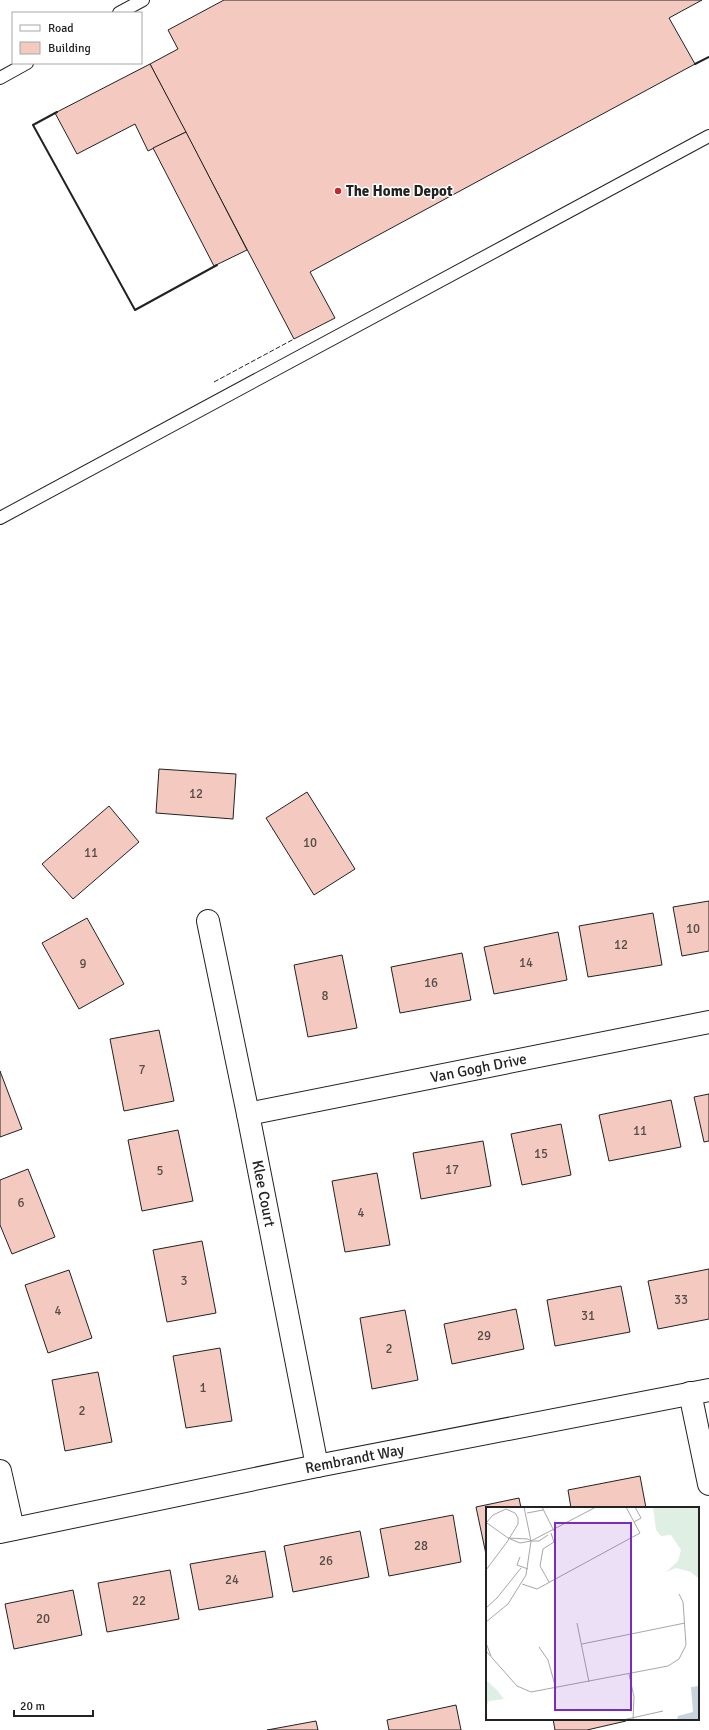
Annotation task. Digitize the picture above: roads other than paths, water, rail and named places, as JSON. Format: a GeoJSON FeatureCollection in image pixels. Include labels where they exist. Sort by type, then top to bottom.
{"type":"FeatureCollection","features":[{"type":"Feature","properties":{"kind":"street","name":"Klee Court"},"geometry":{"type":"LineString","coordinates":[[208,921],[248,1114],[317,1466]]}},
{"type":"Feature","properties":{"kind":"street","name":"Van Gogh Drive"},"geometry":{"type":"LineString","coordinates":[[248,1114],[709,1022]]}},
{"type":"Feature","properties":{"kind":"street","name":"Rembrandt Way"},"geometry":{"type":"LineString","coordinates":[[6,1530],[317,1466],[700,1391]]}},
{"type":"Feature","properties":{"kind":"street"},"geometry":{"type":"LineString","coordinates":[[700,1391],[709,1484]]}},
{"type":"Feature","properties":{"kind":"street"},"geometry":{"type":"LineString","coordinates":[[0,1471],[6,1530]]}},
{"type":"Feature","properties":{"kind":"lane"},"geometry":{"type":"LineString","coordinates":[[121,12],[143,0]]}},
{"type":"Feature","properties":{"kind":"lane"},"geometry":{"type":"LineString","coordinates":[[0,78],[25,64]]}},
{"type":"Feature","properties":{"kind":"lane"},"geometry":{"type":"LineString","coordinates":[[0,518],[709,136]]}},
{"type":"Feature","properties":{"kind":"place","name":"The Home Depot"},"geometry":{"type":"Point","coordinates":[338,191]}}]}
